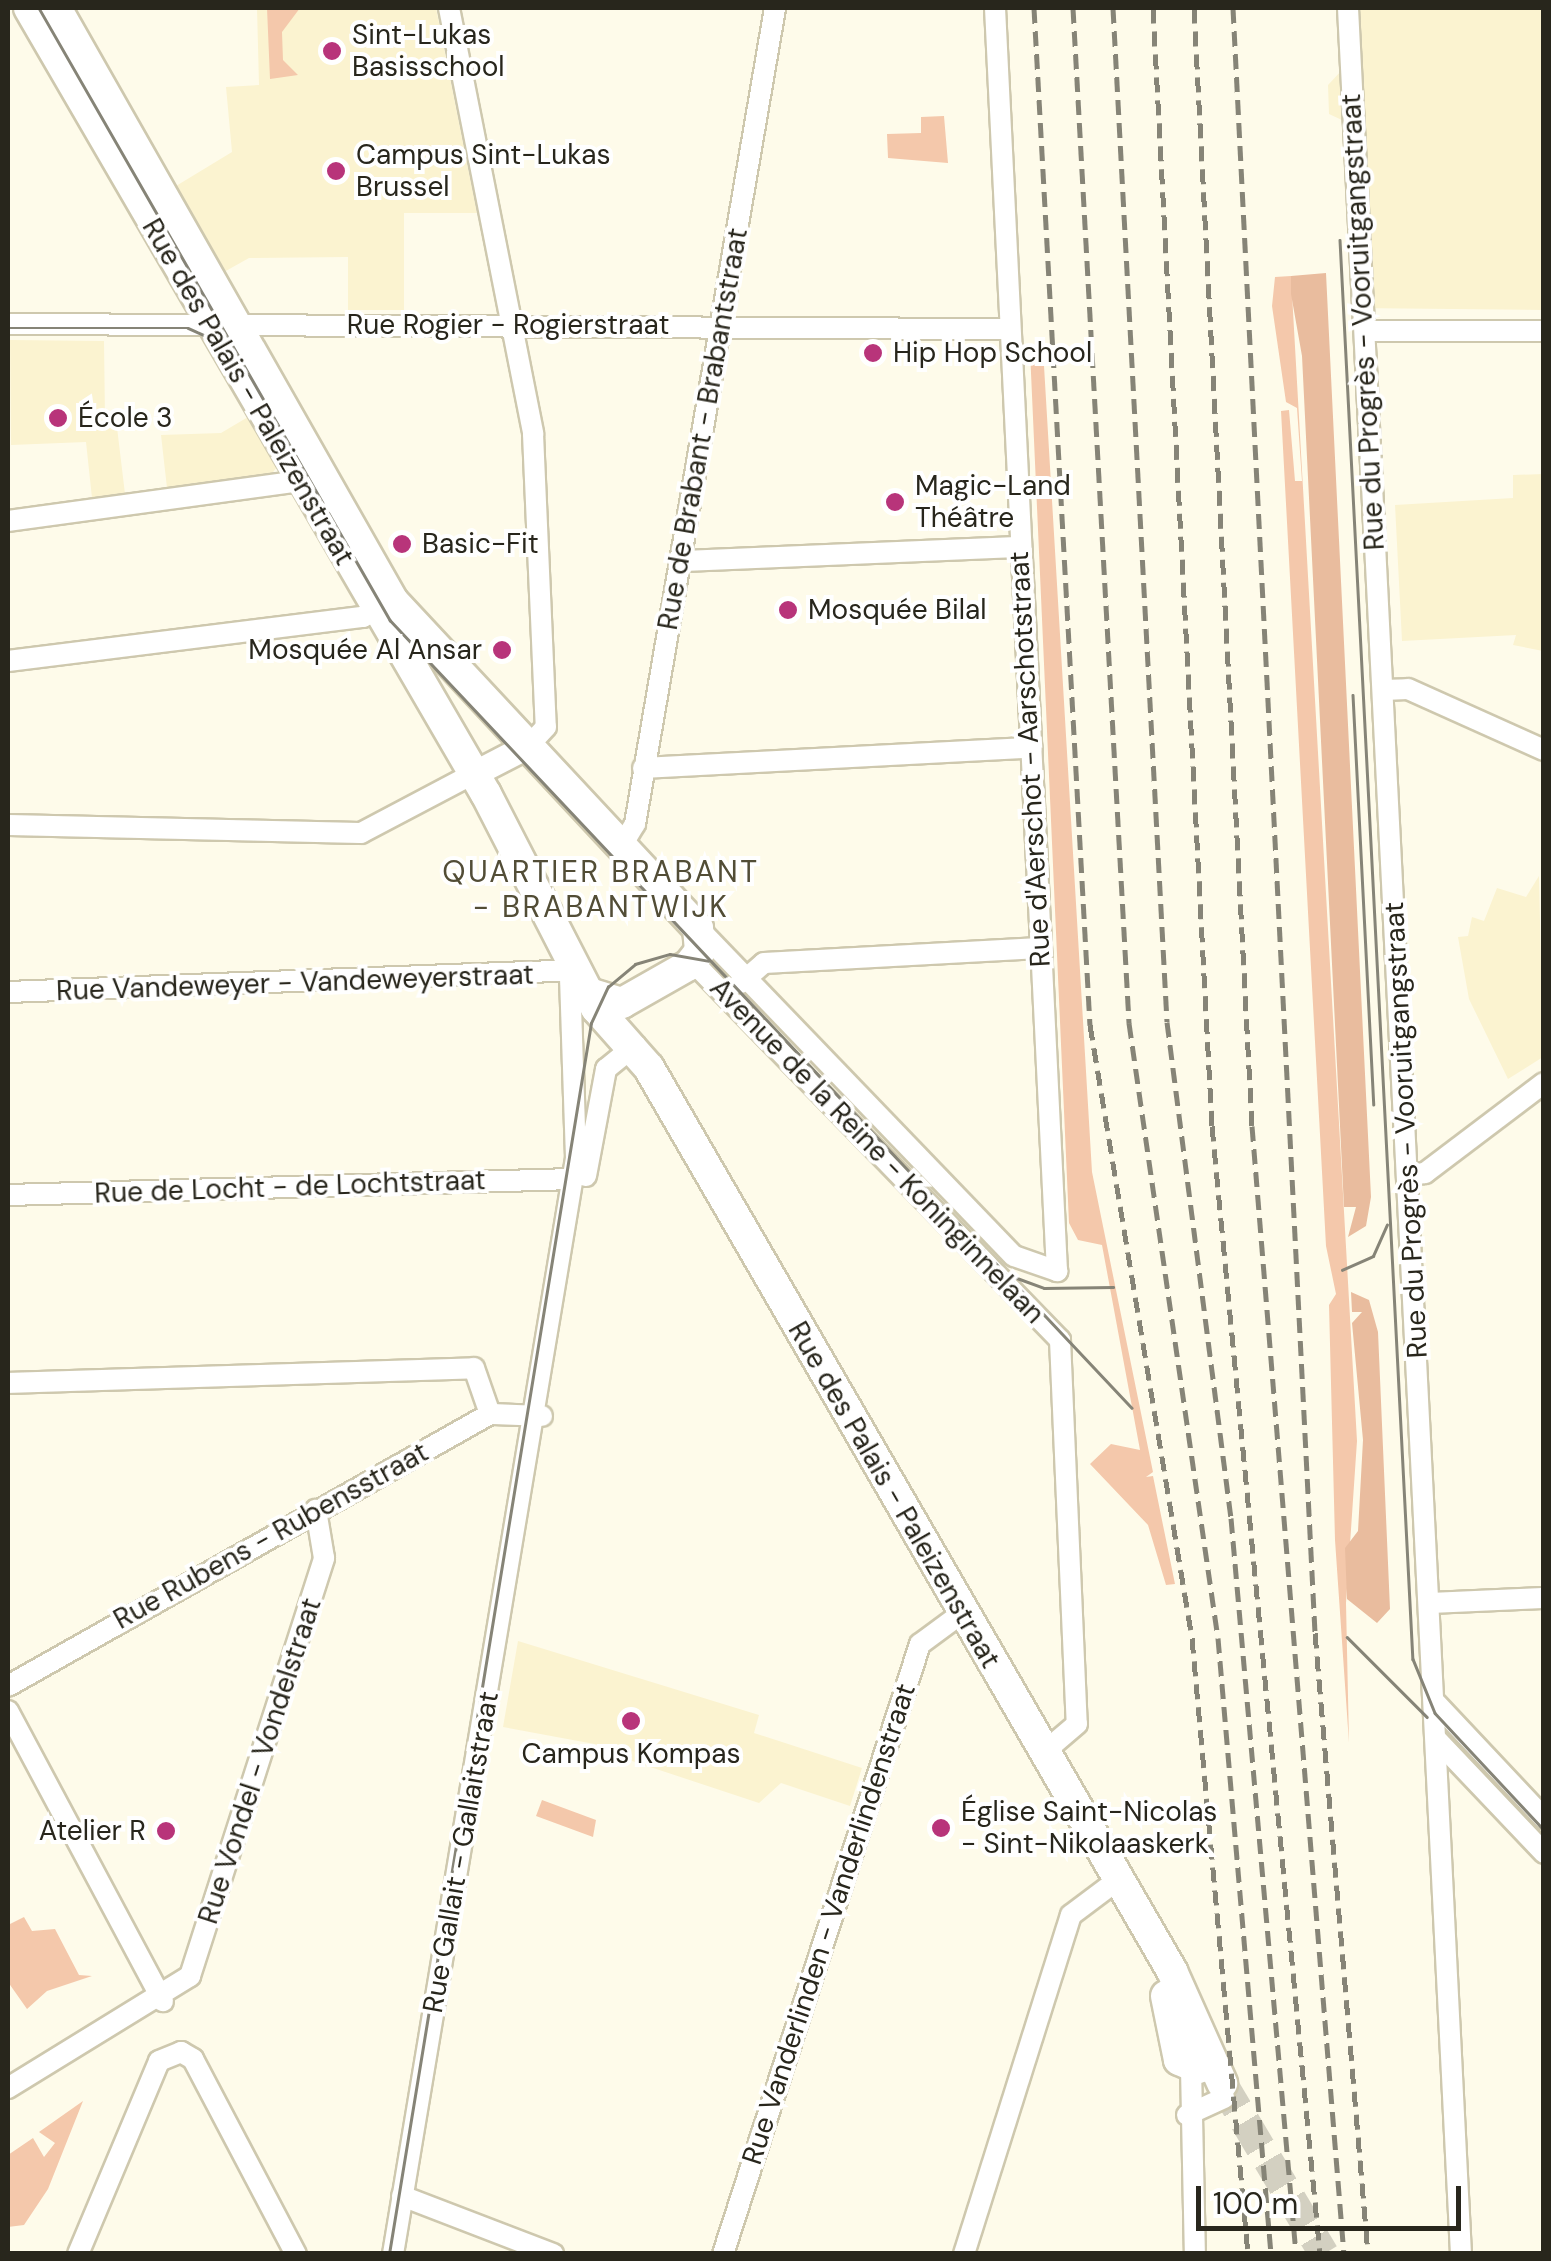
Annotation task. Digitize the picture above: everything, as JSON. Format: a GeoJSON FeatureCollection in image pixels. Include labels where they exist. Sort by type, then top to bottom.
{"type":"FeatureCollection","features":[{"type":"Feature","properties":{"kind":"main road","name":"Rue des Palais - Paleizenstraat"},"geometry":{"type":"LineString","coordinates":[[29,8],[224,325],[300,481],[384,606],[528,745],[698,928]]}},
{"type":"Feature","properties":{"kind":"main road","name":"Rue des Palais - Paleizenstraat"},"geometry":{"type":"LineString","coordinates":[[56,8],[224,325],[483,778],[605,1022],[634,1043],[962,1613],[1155,1950],[1204,2064]]}},
{"type":"Feature","properties":{"kind":"main road"},"geometry":{"type":"LineString","coordinates":[[582,979],[615,1004],[630,999],[693,962],[698,928]]}},
{"type":"Feature","properties":{"kind":"main road"},"geometry":{"type":"LineString","coordinates":[[630,999],[634,1043]]}},
{"type":"Feature","properties":{"kind":"street"},"geometry":{"type":"LineString","coordinates":[[8,825],[361,834],[483,778],[546,727],[546,602],[514,326],[449,8]]}},
{"type":"Feature","properties":{"kind":"street","name":"Rue de Brabant - Brabantstraat"},"geometry":{"type":"LineString","coordinates":[[621,847],[635,824],[775,8]]}},
{"type":"Feature","properties":{"kind":"street","name":"Rue d'Aerschot - Aarschotstraat"},"geometry":{"type":"LineString","coordinates":[[995,8],[1056,1271]]}},
{"type":"Feature","properties":{"kind":"street","name":"Rue du Progrès - Vooruitgangstraat"},"geometry":{"type":"LineString","coordinates":[[1348,8],[1461,2254]]}},
{"type":"Feature","properties":{"kind":"street","name":"Rue Rogier - Rogierstraat"},"geometry":{"type":"LineString","coordinates":[[8,324],[1009,329]]}},
{"type":"Feature","properties":{"kind":"street"},"geometry":{"type":"LineString","coordinates":[[1365,331],[1544,330]]}},
{"type":"Feature","properties":{"kind":"street"},"geometry":{"type":"LineString","coordinates":[[8,521],[300,481]]}},
{"type":"Feature","properties":{"kind":"street"},"geometry":{"type":"LineString","coordinates":[[682,561],[1019,547]]}},
{"type":"Feature","properties":{"kind":"street"},"geometry":{"type":"LineString","coordinates":[[8,661],[384,606]]}},
{"type":"Feature","properties":{"kind":"street"},"geometry":{"type":"LineString","coordinates":[[1383,690],[1408,690],[1544,750]]}},
{"type":"Feature","properties":{"kind":"street"},"geometry":{"type":"LineString","coordinates":[[643,768],[1031,748]]}},
{"type":"Feature","properties":{"kind":"street","name":"Avenue de la Reine - Koninginnelaan"},"geometry":{"type":"LineString","coordinates":[[698,928],[1014,1256],[1056,1271]]}},
{"type":"Feature","properties":{"kind":"street"},"geometry":{"type":"LineString","coordinates":[[726,990],[764,963],[1040,948]]}},
{"type":"Feature","properties":{"kind":"street","name":"Avenue de la Reine - Koninginnelaan"},"geometry":{"type":"LineString","coordinates":[[693,962],[726,990],[1060,1340],[1077,1724],[1043,1754]]}},
{"type":"Feature","properties":{"kind":"street"},"geometry":{"type":"LineString","coordinates":[[580,1174],[582,979]]}},
{"type":"Feature","properties":{"kind":"street","name":"Rue Vandeweyer - Vandeweyerstraat"},"geometry":{"type":"LineString","coordinates":[[8,992],[582,979]]}},
{"type":"Feature","properties":{"kind":"street"},"geometry":{"type":"LineString","coordinates":[[580,1174],[606,1069],[634,1043]]}},
{"type":"Feature","properties":{"kind":"street"},"geometry":{"type":"LineString","coordinates":[[1409,1176],[1544,1083]]}},
{"type":"Feature","properties":{"kind":"street","name":"Rue de Locht - de Lochtstraat"},"geometry":{"type":"LineString","coordinates":[[8,1196],[580,1174]]}},
{"type":"Feature","properties":{"kind":"street","name":"Rue Gallait - Gallaitstraat"},"geometry":{"type":"LineString","coordinates":[[393,2254],[528,1451],[538,1416],[580,1174]]}},
{"type":"Feature","properties":{"kind":"street"},"geometry":{"type":"LineString","coordinates":[[8,1384],[474,1368],[490,1414],[538,1416]]}},
{"type":"Feature","properties":{"kind":"street","name":"Rue Rubens - Rubensstraat"},"geometry":{"type":"LineString","coordinates":[[8,1686],[490,1414]]}},
{"type":"Feature","properties":{"kind":"street","name":"Rue Vondel - Vondelstraat"},"geometry":{"type":"LineString","coordinates":[[163,2001],[190,1976],[324,1558],[316,1510]]}},
{"type":"Feature","properties":{"kind":"street"},"geometry":{"type":"LineString","coordinates":[[1430,1603],[1544,1598]]}},
{"type":"Feature","properties":{"kind":"street","name":"Rue Vanderlinden - Vanderlindenstraat"},"geometry":{"type":"LineString","coordinates":[[723,2254],[920,1644],[962,1613]]}},
{"type":"Feature","properties":{"kind":"street"},"geometry":{"type":"LineString","coordinates":[[1434,1700],[1544,1818]]}},
{"type":"Feature","properties":{"kind":"street"},"geometry":{"type":"LineString","coordinates":[[8,1711],[163,2001],[8,2088]]}},
{"type":"Feature","properties":{"kind":"street"},"geometry":{"type":"LineString","coordinates":[[1436,1739],[1544,1853]]}},
{"type":"Feature","properties":{"kind":"street"},"geometry":{"type":"LineString","coordinates":[[964,2254],[1071,1915],[1115,1882]]}},
{"type":"Feature","properties":{"kind":"street"},"geometry":{"type":"LineString","coordinates":[[78,2254],[158,2061],[188,2055],[296,2254]]}},
{"type":"Feature","properties":{"kind":"street"},"geometry":{"type":"LineString","coordinates":[[1195,2254],[1187,2115],[1204,2064]]}},
{"type":"Feature","properties":{"kind":"street"},"geometry":{"type":"LineString","coordinates":[[1187,2115],[1204,2064]]}},
{"type":"Feature","properties":{"kind":"street"},"geometry":{"type":"LineString","coordinates":[[402,2196],[553,2254]]}},
{"type":"Feature","properties":{"kind":"shaded area","name":"Campus Sint-Lukas Brussel"},"geometry":{"type":"Polygon","coordinates":[[[257,8],[436,8],[477,213],[404,213],[404,310],[348,310],[348,257],[249,258],[224,272],[176,186],[232,152],[226,87],[259,85],[257,8]]]}},
{"type":"Feature","properties":{"kind":"shaded area"},"geometry":{"type":"Polygon","coordinates":[[[267,8],[300,8],[282,32],[283,60],[298,75],[270,79],[267,8]]]}},
{"type":"Feature","properties":{"kind":"shaded area"},"geometry":{"type":"Polygon","coordinates":[[[1338,8],[1543,8],[1543,310],[1354,308],[1344,121],[1329,114],[1328,85],[1343,69],[1338,8]]]}},
{"type":"Feature","properties":{"kind":"shaded area"},"geometry":{"type":"Polygon","coordinates":[[[944,116],[948,163],[888,158],[887,134],[921,133],[921,117],[944,116]]]}},
{"type":"Feature","properties":{"kind":"shaded area"},"geometry":{"type":"Polygon","coordinates":[[[1326,273],[1371,1197],[1366,1226],[1348,1237],[1356,1207],[1344,1207],[1302,356],[1291,294],[1291,276],[1326,273]]]}},
{"type":"Feature","properties":{"kind":"shaded area"},"geometry":{"type":"Polygon","coordinates":[[[1291,276],[1357,1441],[1346,1603],[1349,1743],[1335,1540],[1329,1305],[1336,1294],[1326,1246],[1281,411],[1289,410],[1295,481],[1302,481],[1297,408],[1286,402],[1272,306],[1275,277],[1291,276]]]}},
{"type":"Feature","properties":{"kind":"shaded area","name":"École 3"},"geometry":{"type":"Polygon","coordinates":[[[10,340],[104,341],[105,419],[116,419],[125,494],[92,498],[86,442],[11,445],[10,340]]]}},
{"type":"Feature","properties":{"kind":"shaded area"},"geometry":{"type":"Polygon","coordinates":[[[1043,349],[1092,1172],[1153,1472],[1146,1477],[1153,1476],[1175,1584],[1166,1585],[1148,1525],[1090,1464],[1111,1444],[1140,1450],[1102,1245],[1078,1240],[1069,1223],[1030,350],[1043,349]]]}},
{"type":"Feature","properties":{"kind":"shaded area"},"geometry":{"type":"Polygon","coordinates":[[[248,417],[277,467],[270,476],[167,488],[161,435],[221,433],[248,417]]]}},
{"type":"Feature","properties":{"kind":"shaded area"},"geometry":{"type":"Polygon","coordinates":[[[1543,474],[1543,651],[1513,645],[1516,635],[1402,641],[1395,505],[1513,498],[1513,475],[1543,474]]]}},
{"type":"Feature","properties":{"kind":"shaded area"},"geometry":{"type":"Polygon","coordinates":[[[1539,876],[1543,1057],[1508,1079],[1469,999],[1458,937],[1468,936],[1472,917],[1484,921],[1497,888],[1526,897],[1539,876]]]}},
{"type":"Feature","properties":{"kind":"shaded area"},"geometry":{"type":"Polygon","coordinates":[[[1351,1292],[1369,1300],[1378,1332],[1390,1609],[1377,1623],[1347,1599],[1345,1548],[1358,1531],[1363,1440],[1352,1323],[1362,1312],[1352,1312],[1351,1292]]]}},
{"type":"Feature","properties":{"kind":"shaded area","name":"Campus Kompas"},"geometry":{"type":"Polygon","coordinates":[[[518,1641],[759,1715],[754,1733],[862,1768],[850,1806],[781,1783],[759,1803],[614,1755],[616,1748],[503,1727],[518,1641]]]}},
{"type":"Feature","properties":{"kind":"shaded area"},"geometry":{"type":"Polygon","coordinates":[[[542,1800],[596,1820],[593,1837],[536,1816],[542,1800]]]}},
{"type":"Feature","properties":{"kind":"shaded area"},"geometry":{"type":"Polygon","coordinates":[[[24,1917],[32,1931],[55,1929],[79,1975],[92,1976],[47,1991],[27,2009],[8,1982],[8,1925],[24,1917]]]}},
{"type":"Feature","properties":{"kind":"shaded area"},"geometry":{"type":"Polygon","coordinates":[[[83,2101],[48,2189],[24,2225],[8,2227],[8,2155],[33,2138],[44,2157],[55,2143],[39,2132],[83,2101]]]}},
{"type":"Feature","properties":{"kind":"tunnel"},"geometry":{"type":"LineString","coordinates":[[1222,2083],[1324,2254]]}},
{"type":"Feature","properties":{"kind":"tram line"},"geometry":{"type":"LineString","coordinates":[[39,8],[390,620],[1132,1408]]}},
{"type":"Feature","properties":{"kind":"tram line"},"geometry":{"type":"LineString","coordinates":[[1340,240],[1413,1659],[1435,1713],[1544,1830]]}},
{"type":"Feature","properties":{"kind":"tram line"},"geometry":{"type":"LineString","coordinates":[[8,328],[188,328],[228,346]]}},
{"type":"Feature","properties":{"kind":"tram line"},"geometry":{"type":"LineString","coordinates":[[1353,695],[1374,1104]]}},
{"type":"Feature","properties":{"kind":"tram line"},"geometry":{"type":"LineString","coordinates":[[389,2254],[591,1023],[608,987],[635,964],[670,954],[708,961]]}},
{"type":"Feature","properties":{"kind":"tram line"},"geometry":{"type":"LineString","coordinates":[[1342,1270],[1373,1256],[1387,1225]]}},
{"type":"Feature","properties":{"kind":"tram line"},"geometry":{"type":"LineString","coordinates":[[1017,1278],[1044,1288],[1113,1287]]}},
{"type":"Feature","properties":{"kind":"tram line"},"geometry":{"type":"LineString","coordinates":[[1347,1637],[1427,1717]]}},
{"type":"Feature","properties":{"kind":"railway"},"geometry":{"type":"LineString","coordinates":[[1034,8],[1090,1025],[1192,1638],[1248,2254]]}},
{"type":"Feature","properties":{"kind":"railway"},"geometry":{"type":"LineString","coordinates":[[1073,8],[1129,1023],[1218,1638],[1271,2254]]}},
{"type":"Feature","properties":{"kind":"railway"},"geometry":{"type":"LineString","coordinates":[[1113,8],[1167,1022],[1231,1518],[1296,2254]]}},
{"type":"Feature","properties":{"kind":"railway"},"geometry":{"type":"LineString","coordinates":[[1153,8],[1212,1126],[1320,2254]]}},
{"type":"Feature","properties":{"kind":"railway"},"geometry":{"type":"LineString","coordinates":[[1194,8],[1252,1126],[1344,2254]]}},
{"type":"Feature","properties":{"kind":"railway"},"geometry":{"type":"LineString","coordinates":[[1233,8],[1315,1633],[1368,2254]]}},
{"type":"Feature","properties":{"kind":"place","name":"Sint-Lukas Basisschool"},"geometry":{"type":"Point","coordinates":[332,51]}},
{"type":"Feature","properties":{"kind":"place","name":"Campus Sint-Lukas Brussel"},"geometry":{"type":"Point","coordinates":[336,171]}},
{"type":"Feature","properties":{"kind":"place","name":"Hip Hop School"},"geometry":{"type":"Point","coordinates":[873,353]}},
{"type":"Feature","properties":{"kind":"place","name":"École 3"},"geometry":{"type":"Point","coordinates":[58,418]}},
{"type":"Feature","properties":{"kind":"place","name":"Magic-Land Théâtre"},"geometry":{"type":"Point","coordinates":[895,502]}},
{"type":"Feature","properties":{"kind":"place","name":"Basic-Fit"},"geometry":{"type":"Point","coordinates":[402,544]}},
{"type":"Feature","properties":{"kind":"place","name":"Mosquée Bilal"},"geometry":{"type":"Point","coordinates":[788,610]}},
{"type":"Feature","properties":{"kind":"place","name":"Mosquée Al Ansar"},"geometry":{"type":"Point","coordinates":[502,650]}},
{"type":"Feature","properties":{"kind":"place","name":"Campus Kompas"},"geometry":{"type":"Point","coordinates":[631,1721]}},
{"type":"Feature","properties":{"kind":"place","name":"Église Saint-Nicolas - Sint-Nikolaaskerk"},"geometry":{"type":"Point","coordinates":[941,1828]}},
{"type":"Feature","properties":{"kind":"place","name":"Atelier R"},"geometry":{"type":"Point","coordinates":[166,1831]}},
{"type":"Feature","properties":{"kind":"district","name":"QUARTIER BRABANT - BRABANTWIJK"},"geometry":{"type":"Point","coordinates":[601,889]}}]}
